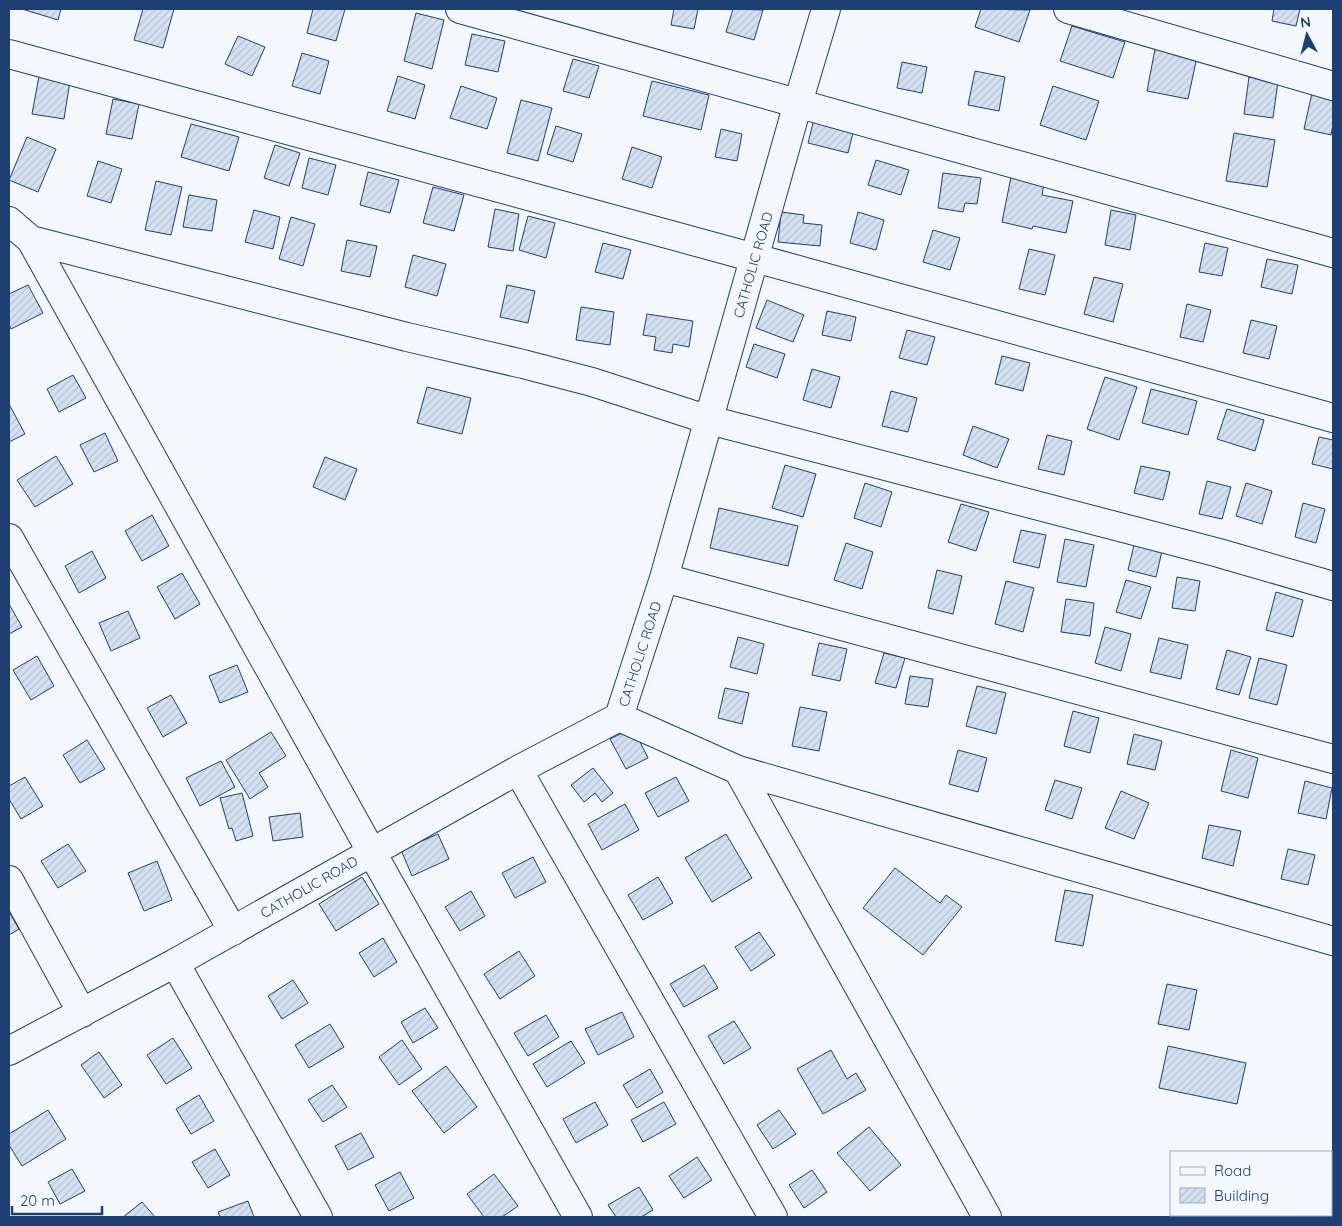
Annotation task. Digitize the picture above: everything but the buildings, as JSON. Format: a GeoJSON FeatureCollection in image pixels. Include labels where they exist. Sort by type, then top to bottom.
{"type":"FeatureCollection","features":[{"type":"Feature","properties":{"kind":"street"},"geometry":{"type":"LineString","coordinates":[[460,9],[1333,254]]}},
{"type":"Feature","properties":{"kind":"street","name":"CATHOLIC ROAD"},"geometry":{"type":"LineString","coordinates":[[9,1051],[175,963],[518,770],[619,717],[664,578],[826,9]]}},
{"type":"Feature","properties":{"kind":"street"},"geometry":{"type":"LineString","coordinates":[[1068,9],[1333,86]]}},
{"type":"Feature","properties":{"kind":"street"},"geometry":{"type":"LineString","coordinates":[[9,54],[1333,418]]}},
{"type":"Feature","properties":{"kind":"street"},"geometry":{"type":"LineString","coordinates":[[9,221],[31,240],[371,852],[578,1217]]}},
{"type":"Feature","properties":{"kind":"street"},"geometry":{"type":"LineString","coordinates":[[31,240],[407,337],[592,382],[709,420],[1219,553],[1333,586]]}},
{"type":"Feature","properties":{"kind":"street"},"geometry":{"type":"LineString","coordinates":[[9,538],[233,931]]}},
{"type":"Feature","properties":{"kind":"street"},"geometry":{"type":"LineString","coordinates":[[664,578],[1333,759]]}},
{"type":"Feature","properties":{"kind":"street"},"geometry":{"type":"LineString","coordinates":[[619,717],[738,770],[1333,941]]}},
{"type":"Feature","properties":{"kind":"street"},"geometry":{"type":"LineString","coordinates":[[518,770],[773,1217]]}},
{"type":"Feature","properties":{"kind":"street"},"geometry":{"type":"LineString","coordinates":[[738,770],[987,1217]]}},
{"type":"Feature","properties":{"kind":"street"},"geometry":{"type":"LineString","coordinates":[[9,880],[82,1013]]}},
{"type":"Feature","properties":{"kind":"street"},"geometry":{"type":"LineString","coordinates":[[175,963],[318,1217]]}}]}
